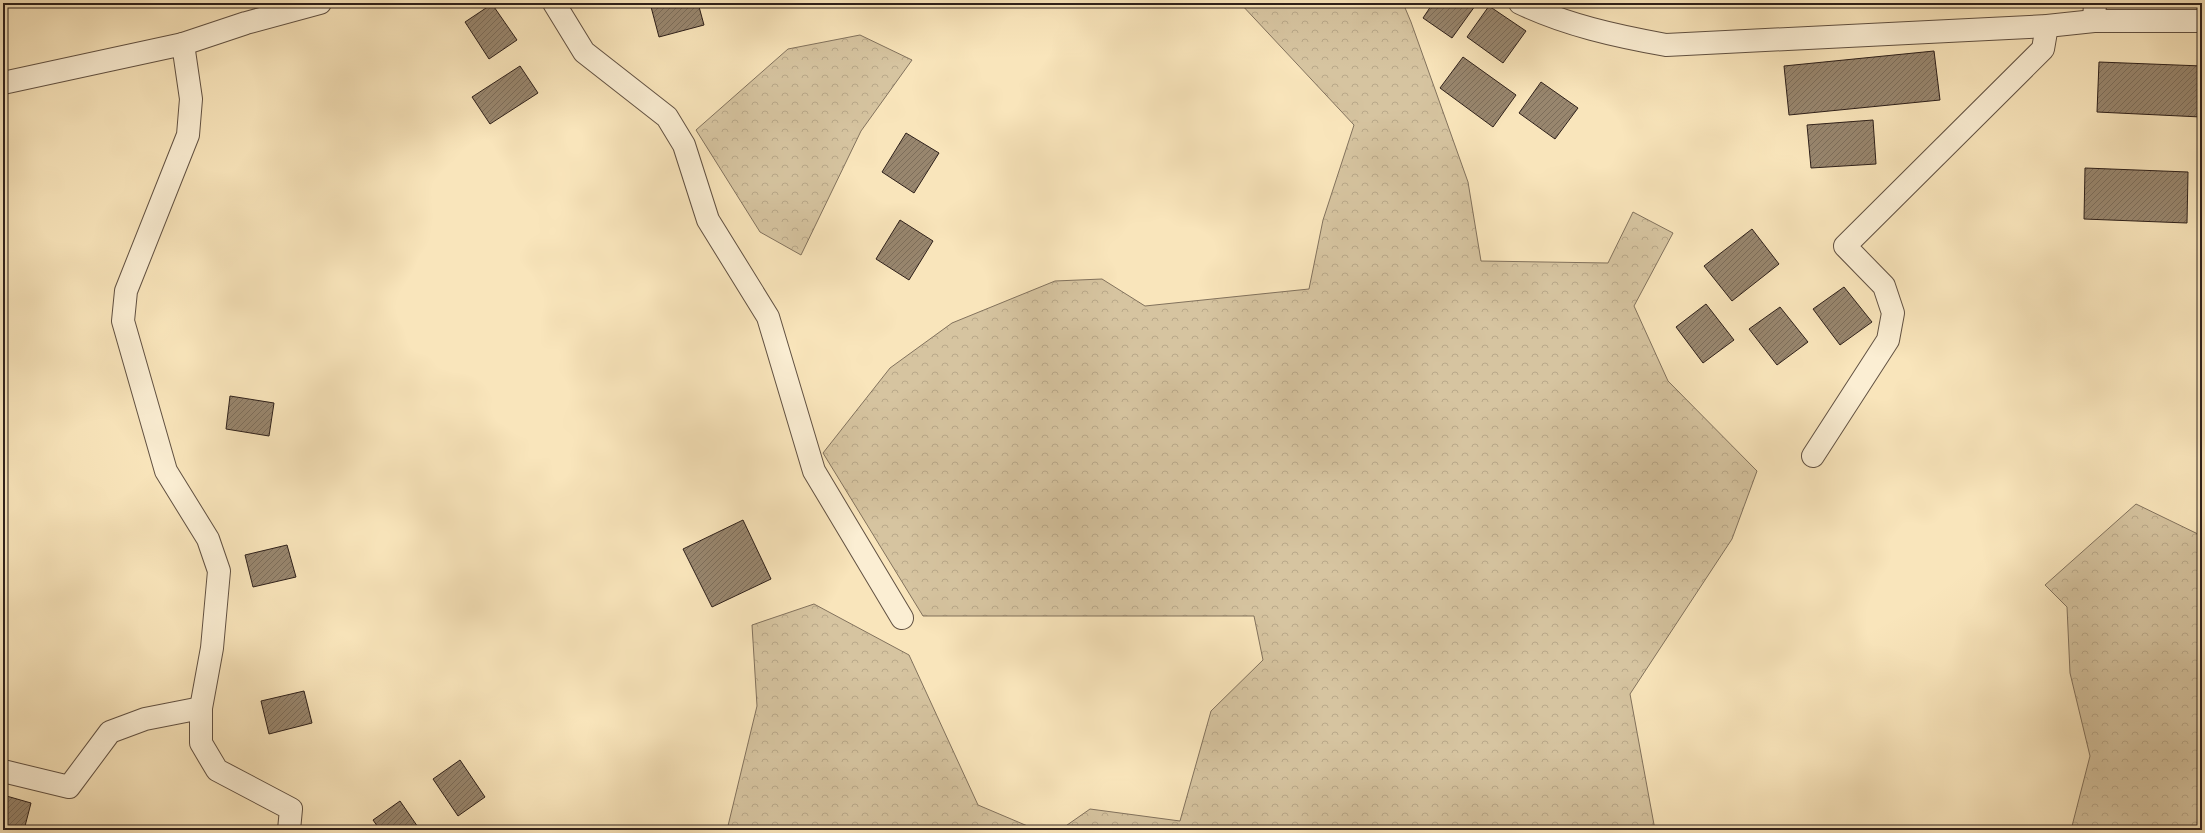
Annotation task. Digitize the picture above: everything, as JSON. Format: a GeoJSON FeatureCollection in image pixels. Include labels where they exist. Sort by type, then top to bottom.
{"type":"FeatureCollection","features":[{"type":"Feature","properties":{"kind":"street"},"geometry":{"type":"LineString","coordinates":[[3,83],[183,44],[246,23],[320,3]]}},
{"type":"Feature","properties":{"kind":"street"},"geometry":{"type":"LineString","coordinates":[[554,3],[584,52],[667,117],[684,145],[708,220],[768,317],[814,471],[902,618]]}},
{"type":"Feature","properties":{"kind":"street"},"geometry":{"type":"LineString","coordinates":[[1520,3],[1545,15],[1617,36],[1666,45],[2047,26],[2094,12],[2202,21]]}},
{"type":"Feature","properties":{"kind":"street"},"geometry":{"type":"LineString","coordinates":[[1813,456],[1888,340],[1893,313],[1884,286],[1845,246],[2043,49],[2047,26]]}},
{"type":"Feature","properties":{"kind":"street"},"geometry":{"type":"LineString","coordinates":[[183,44],[191,99],[188,134],[126,291],[123,321],[166,471],[208,539],[219,571],[212,648],[200,708],[201,743],[217,770],[291,810],[289,830]]}},
{"type":"Feature","properties":{"kind":"street"},"geometry":{"type":"LineString","coordinates":[[3,771],[69,787],[110,732],[145,719],[200,708]]}},
{"type":"Feature","properties":{"kind":"green space"},"geometry":{"type":"Polygon","coordinates":[[[1240,3],[1403,3],[1468,182],[1481,261],[1608,263],[1633,212],[1673,233],[1634,306],[1668,381],[1757,471],[1732,539],[1630,694],[1655,830],[1060,830],[1090,809],[1180,821],[1211,711],[1263,660],[1254,616],[923,616],[823,453],[890,368],[952,323],[1055,281],[1102,279],[1145,306],[1309,289],[1323,220],[1354,125],[1240,3]]]}},
{"type":"Feature","properties":{"kind":"green space"},"geometry":{"type":"Polygon","coordinates":[[[860,35],[912,60],[861,131],[801,255],[760,232],[696,130],[788,49],[860,35]]]}},
{"type":"Feature","properties":{"kind":"green space"},"geometry":{"type":"Polygon","coordinates":[[[2136,504],[2202,536],[2202,830],[2071,830],[2090,756],[2070,673],[2067,607],[2045,585],[2136,504]]]}},
{"type":"Feature","properties":{"kind":"green space"},"geometry":{"type":"Polygon","coordinates":[[[814,604],[909,655],[978,805],[1037,830],[727,830],[757,706],[752,625],[814,604]]]}},
{"type":"Feature","properties":{"kind":"building"},"geometry":{"type":"Polygon","coordinates":[[[650,3],[698,3],[704,25],[659,37],[650,3]]]}},
{"type":"Feature","properties":{"kind":"building"},"geometry":{"type":"Polygon","coordinates":[[[1433,3],[1470,3],[1475,6],[1452,38],[1423,18],[1433,3]]]}},
{"type":"Feature","properties":{"kind":"building"},"geometry":{"type":"Polygon","coordinates":[[[492,4],[517,40],[489,59],[465,22],[492,4]]]}},
{"type":"Feature","properties":{"kind":"building"},"geometry":{"type":"Polygon","coordinates":[[[1489,6],[1526,31],[1503,63],[1467,37],[1489,6]]]}},
{"type":"Feature","properties":{"kind":"building"},"geometry":{"type":"Polygon","coordinates":[[[1934,51],[1940,100],[1789,115],[1784,66],[1934,51]]]}},
{"type":"Feature","properties":{"kind":"building"},"geometry":{"type":"Polygon","coordinates":[[[1463,57],[1516,95],[1493,127],[1440,88],[1463,57]]]}},
{"type":"Feature","properties":{"kind":"building"},"geometry":{"type":"Polygon","coordinates":[[[2099,62],[2202,66],[2201,117],[2097,112],[2099,62]]]}},
{"type":"Feature","properties":{"kind":"building"},"geometry":{"type":"Polygon","coordinates":[[[520,66],[538,93],[490,124],[472,97],[520,66]]]}},
{"type":"Feature","properties":{"kind":"building"},"geometry":{"type":"Polygon","coordinates":[[[1541,82],[1578,108],[1555,139],[1519,113],[1541,82]]]}},
{"type":"Feature","properties":{"kind":"building"},"geometry":{"type":"Polygon","coordinates":[[[1873,120],[1876,164],[1811,168],[1807,125],[1873,120]]]}},
{"type":"Feature","properties":{"kind":"building"},"geometry":{"type":"Polygon","coordinates":[[[906,133],[939,153],[914,193],[882,172],[906,133]]]}},
{"type":"Feature","properties":{"kind":"building"},"geometry":{"type":"Polygon","coordinates":[[[2085,168],[2188,172],[2187,223],[2084,219],[2085,168]]]}},
{"type":"Feature","properties":{"kind":"building"},"geometry":{"type":"Polygon","coordinates":[[[900,220],[933,241],[909,280],[876,259],[900,220]]]}},
{"type":"Feature","properties":{"kind":"building"},"geometry":{"type":"Polygon","coordinates":[[[1752,229],[1779,264],[1732,301],[1704,266],[1752,229]]]}},
{"type":"Feature","properties":{"kind":"building"},"geometry":{"type":"Polygon","coordinates":[[[1844,287],[1872,322],[1840,345],[1813,309],[1844,287]]]}},
{"type":"Feature","properties":{"kind":"building"},"geometry":{"type":"Polygon","coordinates":[[[1706,304],[1734,340],[1703,363],[1676,327],[1706,304]]]}},
{"type":"Feature","properties":{"kind":"building"},"geometry":{"type":"Polygon","coordinates":[[[1780,307],[1808,342],[1777,365],[1749,329],[1780,307]]]}},
{"type":"Feature","properties":{"kind":"building"},"geometry":{"type":"Polygon","coordinates":[[[230,396],[274,403],[269,436],[226,429],[230,396]]]}},
{"type":"Feature","properties":{"kind":"building"},"geometry":{"type":"Polygon","coordinates":[[[743,520],[771,579],[712,607],[683,549],[743,520]]]}},
{"type":"Feature","properties":{"kind":"building"},"geometry":{"type":"Polygon","coordinates":[[[287,545],[296,577],[253,587],[245,555],[287,545]]]}},
{"type":"Feature","properties":{"kind":"building"},"geometry":{"type":"Polygon","coordinates":[[[304,691],[312,723],[269,734],[261,701],[304,691]]]}},
{"type":"Feature","properties":{"kind":"building"},"geometry":{"type":"Polygon","coordinates":[[[460,760],[485,797],[458,816],[433,779],[460,760]]]}},
{"type":"Feature","properties":{"kind":"building"},"geometry":{"type":"Polygon","coordinates":[[[3,795],[31,803],[24,830],[3,830],[3,795]]]}},
{"type":"Feature","properties":{"kind":"building"},"geometry":{"type":"Polygon","coordinates":[[[400,801],[420,830],[380,830],[373,820],[400,801]]]}}]}
